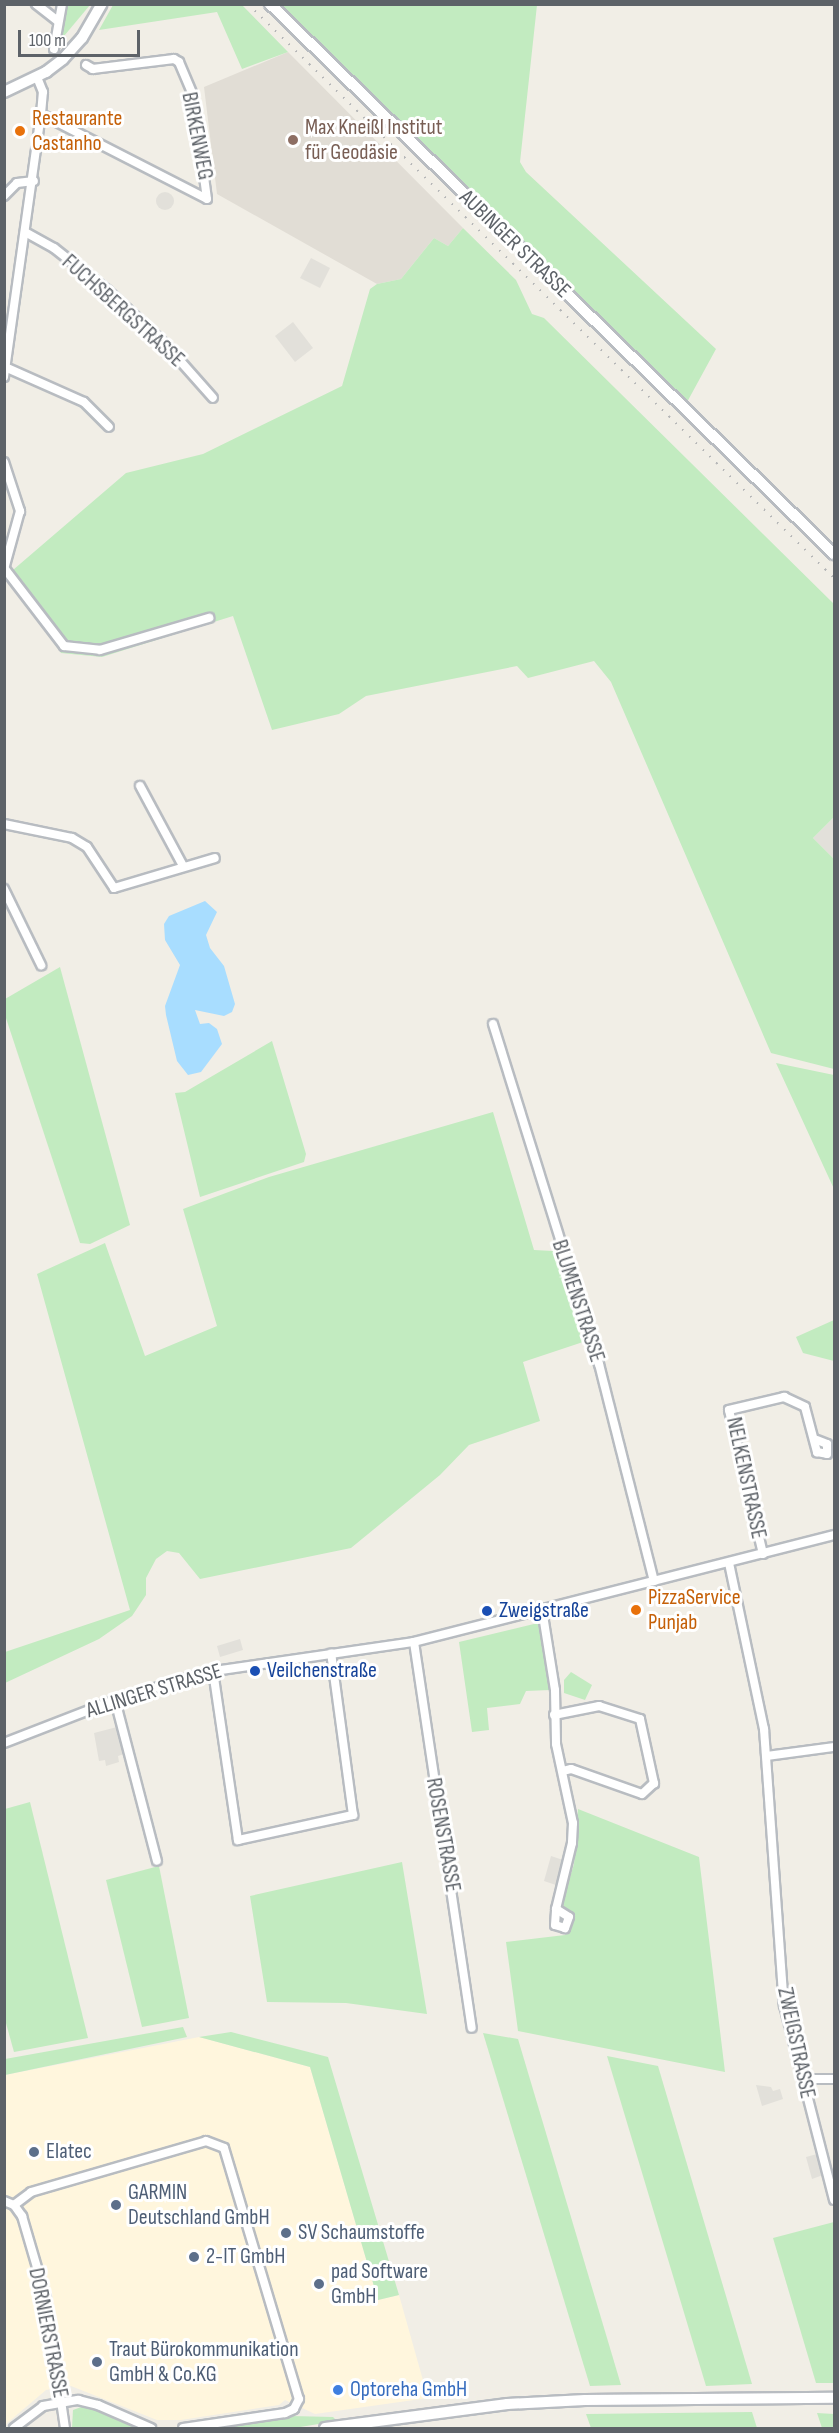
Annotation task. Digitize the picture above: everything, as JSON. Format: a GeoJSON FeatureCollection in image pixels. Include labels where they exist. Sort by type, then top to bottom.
{"type":"FeatureCollection","features":[{"type":"Feature","properties":{"kind":"street"},"geometry":{"type":"LineString","coordinates":[[36,4],[58,21]]}},
{"type":"Feature","properties":{"kind":"street"},"geometry":{"type":"LineString","coordinates":[[54,49],[62,4]]}},
{"type":"Feature","properties":{"kind":"street"},"geometry":{"type":"LineString","coordinates":[[4,92],[37,77],[71,51],[102,4]]}},
{"type":"Feature","properties":{"kind":"street","name":"AUBINGER STRASSE"},"geometry":{"type":"LineString","coordinates":[[270,4],[834,554]]}},
{"type":"Feature","properties":{"kind":"street","name":"BIRKENWEG"},"geometry":{"type":"LineString","coordinates":[[41,114],[207,199],[193,95],[179,62],[174,59],[93,69],[86,65]]}},
{"type":"Feature","properties":{"kind":"street"},"geometry":{"type":"LineString","coordinates":[[4,377],[34,181],[43,92],[37,77]]}},
{"type":"Feature","properties":{"kind":"street"},"geometry":{"type":"LineString","coordinates":[[4,196],[17,183],[34,181]]}},
{"type":"Feature","properties":{"kind":"street","name":"FUCHSBERGSTRASSE"},"geometry":{"type":"LineString","coordinates":[[26,232],[54,248],[122,303],[213,398]]}},
{"type":"Feature","properties":{"kind":"street"},"geometry":{"type":"LineString","coordinates":[[5,367],[84,402],[109,427]]}},
{"type":"Feature","properties":{"kind":"street"},"geometry":{"type":"LineString","coordinates":[[4,462],[20,511],[5,569],[64,646],[108,649],[209,618]]}},
{"type":"Feature","properties":{"kind":"street"},"geometry":{"type":"LineString","coordinates":[[140,786],[183,866]]}},
{"type":"Feature","properties":{"kind":"street"},"geometry":{"type":"LineString","coordinates":[[4,824],[72,838],[87,847],[109,886],[114,888],[215,858]]}},
{"type":"Feature","properties":{"kind":"street"},"geometry":{"type":"LineString","coordinates":[[4,889],[41,965]]}},
{"type":"Feature","properties":{"kind":"street","name":"BLUMENSTRASSE"},"geometry":{"type":"LineString","coordinates":[[493,1024],[598,1364],[654,1581]]}},
{"type":"Feature","properties":{"kind":"street","name":"NELKENSTRASSE"},"geometry":{"type":"LineString","coordinates":[[763,1554],[729,1410],[784,1397],[805,1407],[817,1440]]}},
{"type":"Feature","properties":{"kind":"street","name":"ALLINGER STRASSE"},"geometry":{"type":"LineString","coordinates":[[4,1743],[115,1700],[213,1671],[414,1642],[834,1535]]}},
{"type":"Feature","properties":{"kind":"street","name":"ZWEIGSTRASSE"},"geometry":{"type":"LineString","coordinates":[[729,1563],[753,1660],[767,1756],[784,2004],[834,2200]]}},
{"type":"Feature","properties":{"kind":"street"},"geometry":{"type":"LineString","coordinates":[[542,1609],[555,1690],[554,1715],[574,1832],[555,1909]]}},
{"type":"Feature","properties":{"kind":"street","name":"ROSENSTRASSE"},"geometry":{"type":"LineString","coordinates":[[414,1642],[472,2028]]}},
{"type":"Feature","properties":{"kind":"street"},"geometry":{"type":"LineString","coordinates":[[213,1671],[238,1840],[353,1815],[331,1653]]}},
{"type":"Feature","properties":{"kind":"street"},"geometry":{"type":"LineString","coordinates":[[115,1700],[157,1861]]}},
{"type":"Feature","properties":{"kind":"street"},"geometry":{"type":"LineString","coordinates":[[554,1715],[600,1706],[640,1719],[654,1783],[642,1794],[570,1769],[563,1771]]}},
{"type":"Feature","properties":{"kind":"street"},"geometry":{"type":"LineString","coordinates":[[767,1756],[834,1747]]}},
{"type":"Feature","properties":{"kind":"street"},"geometry":{"type":"LineString","coordinates":[[802,2079],[834,2079]]}},
{"type":"Feature","properties":{"kind":"street"},"geometry":{"type":"LineString","coordinates":[[4,2201],[14,2205],[31,2192],[206,2140],[216,2142],[225,2151],[293,2372],[299,2399],[291,2410],[183,2428]]}},
{"type":"Feature","properties":{"kind":"street","name":"DORNIERSTRASSE"},"geometry":{"type":"LineString","coordinates":[[14,2205],[22,2216],[45,2298],[65,2428]]}},
{"type":"Feature","properties":{"kind":"street"},"geometry":{"type":"LineString","coordinates":[[325,2428],[413,2415],[563,2401],[834,2398]]}},
{"type":"Feature","properties":{"kind":"street"},"geometry":{"type":"LineString","coordinates":[[14,2428],[33,2410],[61,2401],[98,2405],[151,2428]]}},
{"type":"Feature","properties":{"kind":"shaded area","name":"Max Kneißl Institut für Geodäsie"},"geometry":{"type":"Polygon","coordinates":[[[288,52],[463,228],[448,246],[434,238],[401,279],[377,284],[217,194],[204,87],[288,52]]]}},
{"type":"Feature","properties":{"kind":"shaded area"},"geometry":{"type":"Polygon","coordinates":[[[165,192],[171,195],[174,201],[171,207],[165,210],[159,207],[156,201],[159,195],[165,192]]]}},
{"type":"Feature","properties":{"kind":"shaded area"},"geometry":{"type":"Polygon","coordinates":[[[311,258],[330,268],[320,288],[300,278],[311,258]]]}},
{"type":"Feature","properties":{"kind":"shaded area"},"geometry":{"type":"Polygon","coordinates":[[[293,322],[313,348],[295,362],[275,336],[293,322]]]}},
{"type":"Feature","properties":{"kind":"shaded area"},"geometry":{"type":"Polygon","coordinates":[[[834,817],[834,859],[813,838],[834,817]]]}},
{"type":"Feature","properties":{"kind":"shaded area"},"geometry":{"type":"Polygon","coordinates":[[[240,1639],[243,1650],[220,1657],[217,1646],[240,1639]]]}},
{"type":"Feature","properties":{"kind":"shaded area"},"geometry":{"type":"Polygon","coordinates":[[[117,1727],[124,1754],[118,1756],[119,1762],[106,1766],[105,1760],[99,1761],[94,1733],[117,1727]]]}},
{"type":"Feature","properties":{"kind":"shaded area"},"geometry":{"type":"Polygon","coordinates":[[[551,1856],[563,1860],[556,1885],[544,1881],[551,1856]]]}},
{"type":"Feature","properties":{"kind":"shaded area"},"geometry":{"type":"Polygon","coordinates":[[[199,2037],[310,2067],[378,2300],[399,2295],[428,2398],[315,2414],[285,2400],[279,2405],[181,2420],[157,2420],[71,2386],[46,2390],[5,2425],[5,2075],[199,2037]]]}},
{"type":"Feature","properties":{"kind":"shaded area"},"geometry":{"type":"Polygon","coordinates":[[[756,2085],[771,2087],[773,2091],[780,2089],[783,2099],[762,2106],[756,2085]]]}},
{"type":"Feature","properties":{"kind":"shaded area"},"geometry":{"type":"Polygon","coordinates":[[[817,2154],[823,2175],[812,2179],[806,2157],[817,2154]]]}},
{"type":"Feature","properties":{"kind":"green space"},"geometry":{"type":"Polygon","coordinates":[[[65,5],[90,5],[59,42],[65,5]]]}},
{"type":"Feature","properties":{"kind":"green space"},"geometry":{"type":"Polygon","coordinates":[[[113,5],[242,5],[288,52],[242,69],[217,12],[99,30],[113,5]]]}},
{"type":"Feature","properties":{"kind":"green space"},"geometry":{"type":"Polygon","coordinates":[[[278,5],[537,5],[520,162],[526,172],[716,349],[686,404],[278,5]]]}},
{"type":"Feature","properties":{"kind":"green space"},"geometry":{"type":"Polygon","coordinates":[[[463,228],[516,280],[532,314],[544,318],[834,604],[834,817],[813,838],[834,859],[834,1069],[771,1053],[611,682],[594,661],[528,678],[517,666],[366,696],[339,714],[272,730],[233,616],[102,657],[61,653],[6,576],[126,473],[203,454],[342,386],[370,289],[377,284],[401,279],[434,238],[448,246],[463,228]]]}},
{"type":"Feature","properties":{"kind":"green space"},"geometry":{"type":"Polygon","coordinates":[[[60,967],[130,1225],[90,1244],[80,1243],[5,1015],[5,999],[60,967]]]}},
{"type":"Feature","properties":{"kind":"green space"},"geometry":{"type":"Polygon","coordinates":[[[272,1041],[306,1154],[304,1162],[200,1197],[175,1093],[185,1092],[272,1041]]]}},
{"type":"Feature","properties":{"kind":"green space"},"geometry":{"type":"Polygon","coordinates":[[[776,1063],[834,1075],[834,1189],[800,1115],[776,1063]]]}},
{"type":"Feature","properties":{"kind":"green space"},"geometry":{"type":"Polygon","coordinates":[[[493,1112],[534,1250],[553,1251],[583,1342],[523,1362],[540,1421],[469,1445],[440,1475],[351,1548],[200,1579],[179,1553],[167,1551],[156,1559],[146,1578],[146,1595],[132,1616],[99,1639],[5,1683],[5,1652],[130,1610],[37,1274],[105,1243],[145,1356],[217,1326],[183,1209],[269,1177],[493,1112]]]}},
{"type":"Feature","properties":{"kind":"green space"},"geometry":{"type":"Polygon","coordinates":[[[834,1320],[834,1361],[803,1353],[796,1337],[834,1320]]]}},
{"type":"Feature","properties":{"kind":"green space"},"geometry":{"type":"Polygon","coordinates":[[[538,1623],[550,1690],[526,1691],[520,1704],[487,1708],[489,1730],[472,1732],[459,1642],[538,1623]]]}},
{"type":"Feature","properties":{"kind":"green space"},"geometry":{"type":"Polygon","coordinates":[[[571,1672],[592,1685],[585,1700],[564,1693],[564,1680],[571,1672]]]}},
{"type":"Feature","properties":{"kind":"green space"},"geometry":{"type":"Polygon","coordinates":[[[30,1802],[88,2038],[14,2052],[4,2016],[5,1809],[30,1802]]]}},
{"type":"Feature","properties":{"kind":"green space"},"geometry":{"type":"Polygon","coordinates":[[[578,1809],[699,1857],[725,2072],[518,2031],[506,1942],[565,1935],[572,1927],[573,1916],[563,1908],[564,1896],[574,1864],[578,1809]]]}},
{"type":"Feature","properties":{"kind":"green space"},"geometry":{"type":"Polygon","coordinates":[[[402,1862],[427,2014],[346,2003],[267,2002],[250,1896],[402,1862]]]}},
{"type":"Feature","properties":{"kind":"green space"},"geometry":{"type":"Polygon","coordinates":[[[159,1866],[189,2018],[142,2027],[106,1880],[159,1866]]]}},
{"type":"Feature","properties":{"kind":"green space"},"geometry":{"type":"Polygon","coordinates":[[[183,2027],[187,2037],[5,2075],[5,2059],[183,2027]]]}},
{"type":"Feature","properties":{"kind":"green space"},"geometry":{"type":"Polygon","coordinates":[[[231,2032],[328,2057],[399,2295],[378,2300],[310,2067],[199,2037],[231,2032]]]}},
{"type":"Feature","properties":{"kind":"green space"},"geometry":{"type":"Polygon","coordinates":[[[483,2033],[518,2039],[621,2385],[590,2386],[483,2033]]]}},
{"type":"Feature","properties":{"kind":"green space"},"geometry":{"type":"Polygon","coordinates":[[[607,2056],[658,2066],[752,2384],[706,2386],[607,2056]]]}},
{"type":"Feature","properties":{"kind":"green space"},"geometry":{"type":"Polygon","coordinates":[[[834,2222],[834,2383],[816,2383],[773,2238],[834,2222]]]}},
{"type":"Feature","properties":{"kind":"green space"},"geometry":{"type":"Polygon","coordinates":[[[84,2406],[93,2407],[136,2428],[72,2428],[73,2410],[84,2406]]]}},
{"type":"Feature","properties":{"kind":"green space"},"geometry":{"type":"Polygon","coordinates":[[[752,2412],[757,2428],[591,2428],[586,2414],[752,2412]]]}},
{"type":"Feature","properties":{"kind":"green space"},"geometry":{"type":"Polygon","coordinates":[[[817,2413],[834,2414],[834,2428],[822,2428],[817,2413]]]}},
{"type":"Feature","properties":{"kind":"green space"},"geometry":{"type":"Polygon","coordinates":[[[291,2416],[333,2417],[337,2421],[294,2428],[211,2428],[291,2416]]]}},
{"type":"Feature","properties":{"kind":"water"},"geometry":{"type":"Polygon","coordinates":[[[205,901],[217,912],[206,935],[210,948],[224,966],[235,1004],[232,1012],[224,1016],[195,1010],[200,1024],[209,1023],[217,1029],[222,1044],[201,1072],[188,1075],[177,1061],[166,1015],[165,1006],[180,965],[165,940],[164,924],[169,916],[205,901]]]}},
{"type":"Feature","properties":{"kind":"railway"},"geometry":{"type":"LineString","coordinates":[[248,4],[834,578]]}},
{"type":"Feature","properties":{"kind":"place","name":"Restaurante Castanho"},"geometry":{"type":"Point","coordinates":[20,131]}},
{"type":"Feature","properties":{"kind":"place","name":"Max Kneißl Institut für Geodäsie"},"geometry":{"type":"Point","coordinates":[293,140]}},
{"type":"Feature","properties":{"kind":"place","name":"PizzaService Punjab"},"geometry":{"type":"Point","coordinates":[636,1610]}},
{"type":"Feature","properties":{"kind":"place","name":"Zweigstraße"},"geometry":{"type":"Point","coordinates":[487,1611]}},
{"type":"Feature","properties":{"kind":"place","name":"Veilchenstraße"},"geometry":{"type":"Point","coordinates":[255,1671]}},
{"type":"Feature","properties":{"kind":"place","name":"Elatec"},"geometry":{"type":"Point","coordinates":[34,2152]}},
{"type":"Feature","properties":{"kind":"place","name":"GARMIN Deutschland GmbH"},"geometry":{"type":"Point","coordinates":[116,2205]}},
{"type":"Feature","properties":{"kind":"place","name":"SV Schaumstoffe"},"geometry":{"type":"Point","coordinates":[286,2233]}},
{"type":"Feature","properties":{"kind":"place","name":"2-IT GmbH"},"geometry":{"type":"Point","coordinates":[194,2257]}},
{"type":"Feature","properties":{"kind":"place","name":"pad Software GmbH"},"geometry":{"type":"Point","coordinates":[319,2284]}},
{"type":"Feature","properties":{"kind":"place","name":"Traut Bürokommunikation GmbH & Co.KG"},"geometry":{"type":"Point","coordinates":[97,2362]}},
{"type":"Feature","properties":{"kind":"place","name":"Optoreha GmbH"},"geometry":{"type":"Point","coordinates":[338,2390]}}]}
